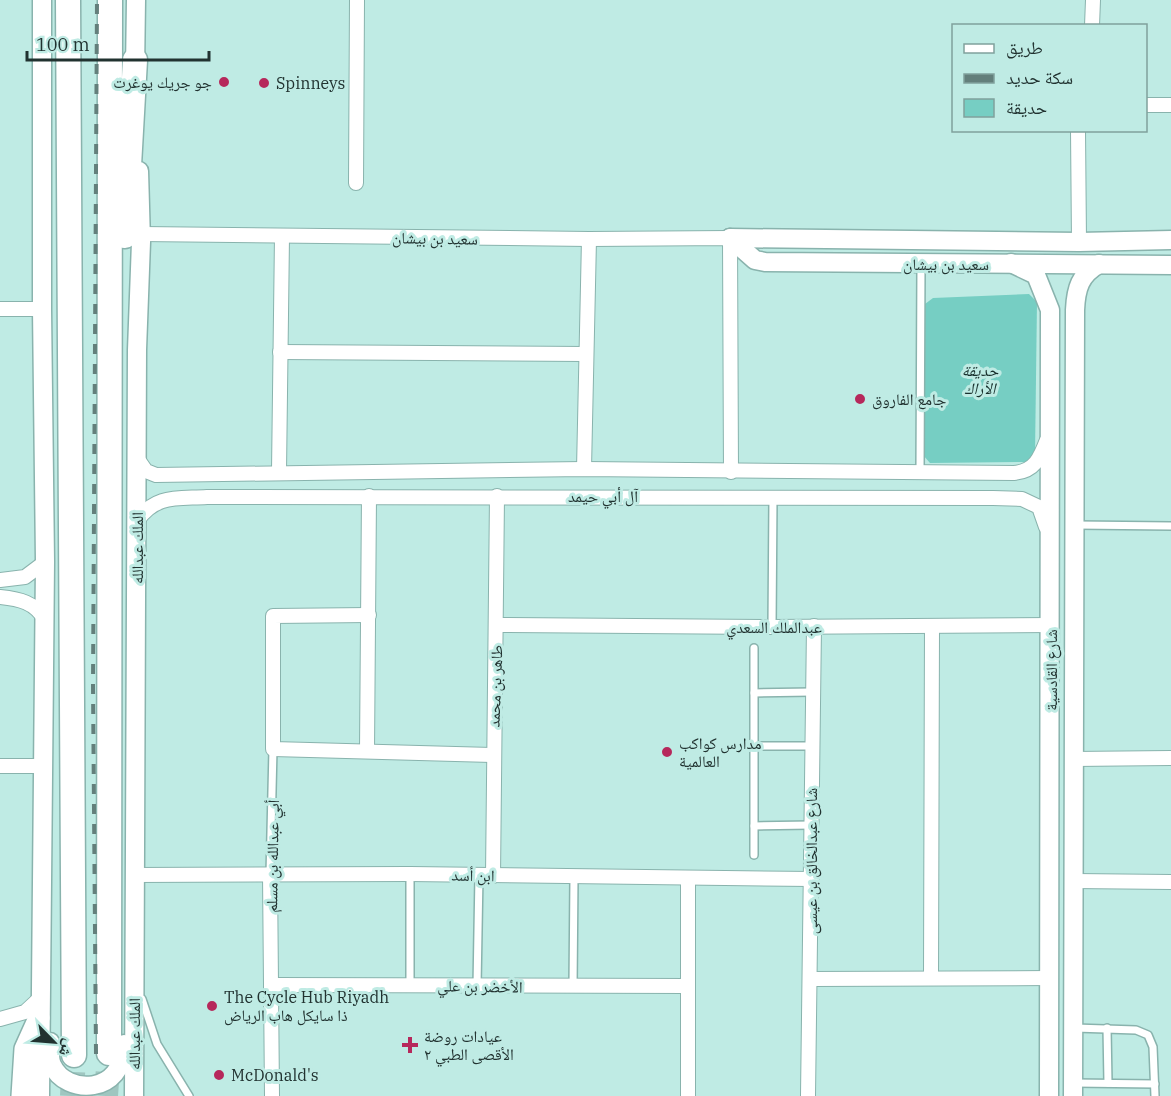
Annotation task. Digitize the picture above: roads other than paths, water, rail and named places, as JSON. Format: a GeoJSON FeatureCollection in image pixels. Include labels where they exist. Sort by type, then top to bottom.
{"type":"FeatureCollection","features":[{"type":"Feature","properties":{"kind":"highway"},"geometry":{"type":"LineString","coordinates":[[58,0],[68,37]]}},
{"type":"Feature","properties":{"kind":"highway"},"geometry":{"type":"LineString","coordinates":[[68,0],[74,1055]]}},
{"type":"Feature","properties":{"kind":"highway","name":"الملك عبدالله"},"geometry":{"type":"LineString","coordinates":[[109,1053],[110,0]]}},
{"type":"Feature","properties":{"kind":"highway"},"geometry":{"type":"LineString","coordinates":[[111,378],[119,334],[123,284],[135,60]]}},
{"type":"Feature","properties":{"kind":"main road"},"geometry":{"type":"LineString","coordinates":[[40,1096],[39,970],[45,620],[42,0]]}},
{"type":"Feature","properties":{"kind":"main road","name":"الملك عبدالله"},"geometry":{"type":"LineString","coordinates":[[134,1096],[137,458],[141,234],[135,60],[136,0]]}},
{"type":"Feature","properties":{"kind":"main road","name":"سعيد بن بيشان"},"geometry":{"type":"LineString","coordinates":[[730,238],[1079,242],[1171,240]]}},
{"type":"Feature","properties":{"kind":"main road","name":"سعيد بن بيشان"},"geometry":{"type":"LineString","coordinates":[[730,238],[754,260],[765,262],[921,265],[1011,263],[1171,265]]}},
{"type":"Feature","properties":{"kind":"main road","name":"شارع القادسية"},"geometry":{"type":"LineString","coordinates":[[1011,263],[1036,275],[1050,310],[1049,1096]]}},
{"type":"Feature","properties":{"kind":"main road","name":"شارع القادسية"},"geometry":{"type":"LineString","coordinates":[[1073,1090],[1075,302],[1083,273],[1099,264]]}},
{"type":"Feature","properties":{"kind":"main road"},"geometry":{"type":"LineString","coordinates":[[39,970],[48,999],[51,1064],[56,1074],[74,1088],[86,1090],[108,1084],[122,1066],[124,1054],[126,919],[134,878]]}},
{"type":"Feature","properties":{"kind":"main road"},"geometry":{"type":"LineString","coordinates":[[134,920],[140,1082],[144,1096]]}},
{"type":"Feature","properties":{"kind":"main road"},"geometry":{"type":"LineString","coordinates":[[22,1096],[25,1049],[39,1009]]}},
{"type":"Feature","properties":{"kind":"street"},"geometry":{"type":"LineString","coordinates":[[356,183],[357,0]]}},
{"type":"Feature","properties":{"kind":"street"},"geometry":{"type":"LineString","coordinates":[[1092,24],[1093,0]]}},
{"type":"Feature","properties":{"kind":"street"},"geometry":{"type":"LineString","coordinates":[[1147,105],[1171,105]]}},
{"type":"Feature","properties":{"kind":"street"},"geometry":{"type":"LineString","coordinates":[[1078,132],[1079,242]]}},
{"type":"Feature","properties":{"kind":"street","name":"سعيد بن بيشان"},"geometry":{"type":"LineString","coordinates":[[141,234],[589,239],[730,238]]}},
{"type":"Feature","properties":{"kind":"street"},"geometry":{"type":"LineString","coordinates":[[279,472],[282,236]]}},
{"type":"Feature","properties":{"kind":"street"},"geometry":{"type":"LineString","coordinates":[[730,238],[731,472]]}},
{"type":"Feature","properties":{"kind":"street"},"geometry":{"type":"LineString","coordinates":[[584,469],[589,239]]}},
{"type":"Feature","properties":{"kind":"street"},"geometry":{"type":"LineString","coordinates":[[0,309],[42,309]]}},
{"type":"Feature","properties":{"kind":"street"},"geometry":{"type":"LineString","coordinates":[[280,352],[585,354]]}},
{"type":"Feature","properties":{"kind":"street","name":"آل أبي حيمد"},"geometry":{"type":"LineString","coordinates":[[137,458],[146,471],[156,475],[584,469],[731,472],[1021,472],[1038,463],[1050,433]]}},
{"type":"Feature","properties":{"kind":"street"},"geometry":{"type":"LineString","coordinates":[[190,474],[184,486],[190,498]]}},
{"type":"Feature","properties":{"kind":"street"},"geometry":{"type":"LineString","coordinates":[[367,751],[369,496]]}},
{"type":"Feature","properties":{"kind":"street","name":"آل أبي حيمد"},"geometry":{"type":"LineString","coordinates":[[137,521],[147,507],[160,500],[190,498],[497,496],[1022,500],[1039,507],[1051,543]]}},
{"type":"Feature","properties":{"kind":"street","name":"طاهر بن محمد"},"geometry":{"type":"LineString","coordinates":[[486,875],[497,624],[497,496]]}},
{"type":"Feature","properties":{"kind":"street"},"geometry":{"type":"LineString","coordinates":[[0,580],[25,577],[45,562]]}},
{"type":"Feature","properties":{"kind":"street"},"geometry":{"type":"LineString","coordinates":[[0,597],[26,602],[37,609],[45,620]]}},
{"type":"Feature","properties":{"kind":"street","name":"أبي عبدالله بن مسلم"},"geometry":{"type":"LineString","coordinates":[[273,749],[273,616],[369,615]]}},
{"type":"Feature","properties":{"kind":"street","name":"عبدالملك السعدي"},"geometry":{"type":"LineString","coordinates":[[497,624],[772,627],[1051,625]]}},
{"type":"Feature","properties":{"kind":"street","name":"شارع عبدالخالق بن عيسى"},"geometry":{"type":"LineString","coordinates":[[808,1096],[814,626]]}},
{"type":"Feature","properties":{"kind":"street"},"geometry":{"type":"LineString","coordinates":[[931,978],[932,626]]}},
{"type":"Feature","properties":{"kind":"street"},"geometry":{"type":"LineString","coordinates":[[273,749],[492,755]]}},
{"type":"Feature","properties":{"kind":"street"},"geometry":{"type":"LineString","coordinates":[[1073,759],[1171,759]]}},
{"type":"Feature","properties":{"kind":"street"},"geometry":{"type":"LineString","coordinates":[[0,766],[44,766]]}},
{"type":"Feature","properties":{"kind":"street","name":"أبي عبدالله بن مسلم"},"geometry":{"type":"LineString","coordinates":[[270,874],[272,1096]]}},
{"type":"Feature","properties":{"kind":"street","name":"ابن أسد"},"geometry":{"type":"LineString","coordinates":[[134,878],[270,874],[410,874],[812,879]]}},
{"type":"Feature","properties":{"kind":"street"},"geometry":{"type":"LineString","coordinates":[[688,878],[688,1096]]}},
{"type":"Feature","properties":{"kind":"street"},"geometry":{"type":"LineString","coordinates":[[1074,881],[1171,882]]}},
{"type":"Feature","properties":{"kind":"street"},"geometry":{"type":"LineString","coordinates":[[810,979],[1050,978]]}},
{"type":"Feature","properties":{"kind":"street","name":"الأخضر بن علي"},"geometry":{"type":"LineString","coordinates":[[272,985],[688,987]]}},
{"type":"Feature","properties":{"kind":"street"},"geometry":{"type":"LineString","coordinates":[[0,1019],[39,1009]]}},
{"type":"Feature","properties":{"kind":"lane"},"geometry":{"type":"LineString","coordinates":[[920,472],[921,265]]}},
{"type":"Feature","properties":{"kind":"lane"},"geometry":{"type":"LineString","coordinates":[[772,627],[773,497]]}},
{"type":"Feature","properties":{"kind":"lane"},"geometry":{"type":"LineString","coordinates":[[1076,525],[1171,526]]}},
{"type":"Feature","properties":{"kind":"lane"},"geometry":{"type":"LineString","coordinates":[[754,648],[754,855]]}},
{"type":"Feature","properties":{"kind":"lane"},"geometry":{"type":"LineString","coordinates":[[754,693],[812,692]]}},
{"type":"Feature","properties":{"kind":"lane"},"geometry":{"type":"LineString","coordinates":[[754,746],[811,746]]}},
{"type":"Feature","properties":{"kind":"lane","name":"أبي عبدالله بن مسلم"},"geometry":{"type":"LineString","coordinates":[[270,874],[273,749]]}},
{"type":"Feature","properties":{"kind":"lane"},"geometry":{"type":"LineString","coordinates":[[754,826],[811,825]]}},
{"type":"Feature","properties":{"kind":"lane"},"geometry":{"type":"LineString","coordinates":[[410,874],[410,984]]}},
{"type":"Feature","properties":{"kind":"lane"},"geometry":{"type":"LineString","coordinates":[[477,986],[486,875]]}},
{"type":"Feature","properties":{"kind":"lane"},"geometry":{"type":"LineString","coordinates":[[573,987],[574,877]]}},
{"type":"Feature","properties":{"kind":"lane"},"geometry":{"type":"LineString","coordinates":[[137,978],[147,1021],[157,1044],[189,1096]]}},
{"type":"Feature","properties":{"kind":"lane"},"geometry":{"type":"LineString","coordinates":[[1073,1028],[1136,1030],[1148,1035],[1153,1047],[1155,1096]]}},
{"type":"Feature","properties":{"kind":"lane"},"geometry":{"type":"LineString","coordinates":[[1107,1028],[1108,1083]]}},
{"type":"Feature","properties":{"kind":"lane"},"geometry":{"type":"LineString","coordinates":[[1073,1090],[1108,1083],[1155,1084]]}},
{"type":"Feature","properties":{"kind":"tunnel"},"geometry":{"type":"LineString","coordinates":[[106,1096],[109,1053]]}},
{"type":"Feature","properties":{"kind":"tunnel"},"geometry":{"type":"LineString","coordinates":[[72,1096],[74,1055]]}},
{"type":"Feature","properties":{"kind":"railway"},"geometry":{"type":"LineString","coordinates":[[96,1054],[93,685],[97,0]]}},
{"type":"Feature","properties":{"kind":"place","name":"جو جريك يوغرت"},"geometry":{"type":"Point","coordinates":[224,82]}},
{"type":"Feature","properties":{"kind":"place","name":"Spinneys"},"geometry":{"type":"Point","coordinates":[264,83]}},
{"type":"Feature","properties":{"kind":"place","name":"جامع الفاروق"},"geometry":{"type":"Point","coordinates":[860,399]}},
{"type":"Feature","properties":{"kind":"place","name":"مدارس كواكب العالمية"},"geometry":{"type":"Point","coordinates":[667,752]}},
{"type":"Feature","properties":{"kind":"place","name":"The Cycle Hub Riyadh ذا سايكل هاب الرياض"},"geometry":{"type":"Point","coordinates":[212,1006]}},
{"type":"Feature","properties":{"kind":"place","name":"عيادات روضة الأقصى الطبي ٢"},"geometry":{"type":"Point","coordinates":[410,1045]}},
{"type":"Feature","properties":{"kind":"place","name":"McDonald's"},"geometry":{"type":"Point","coordinates":[219,1075]}},
{"type":"Feature","properties":{"kind":"park label","name":"حديقة الأراك"},"geometry":{"type":"Point","coordinates":[980,379]}}]}
